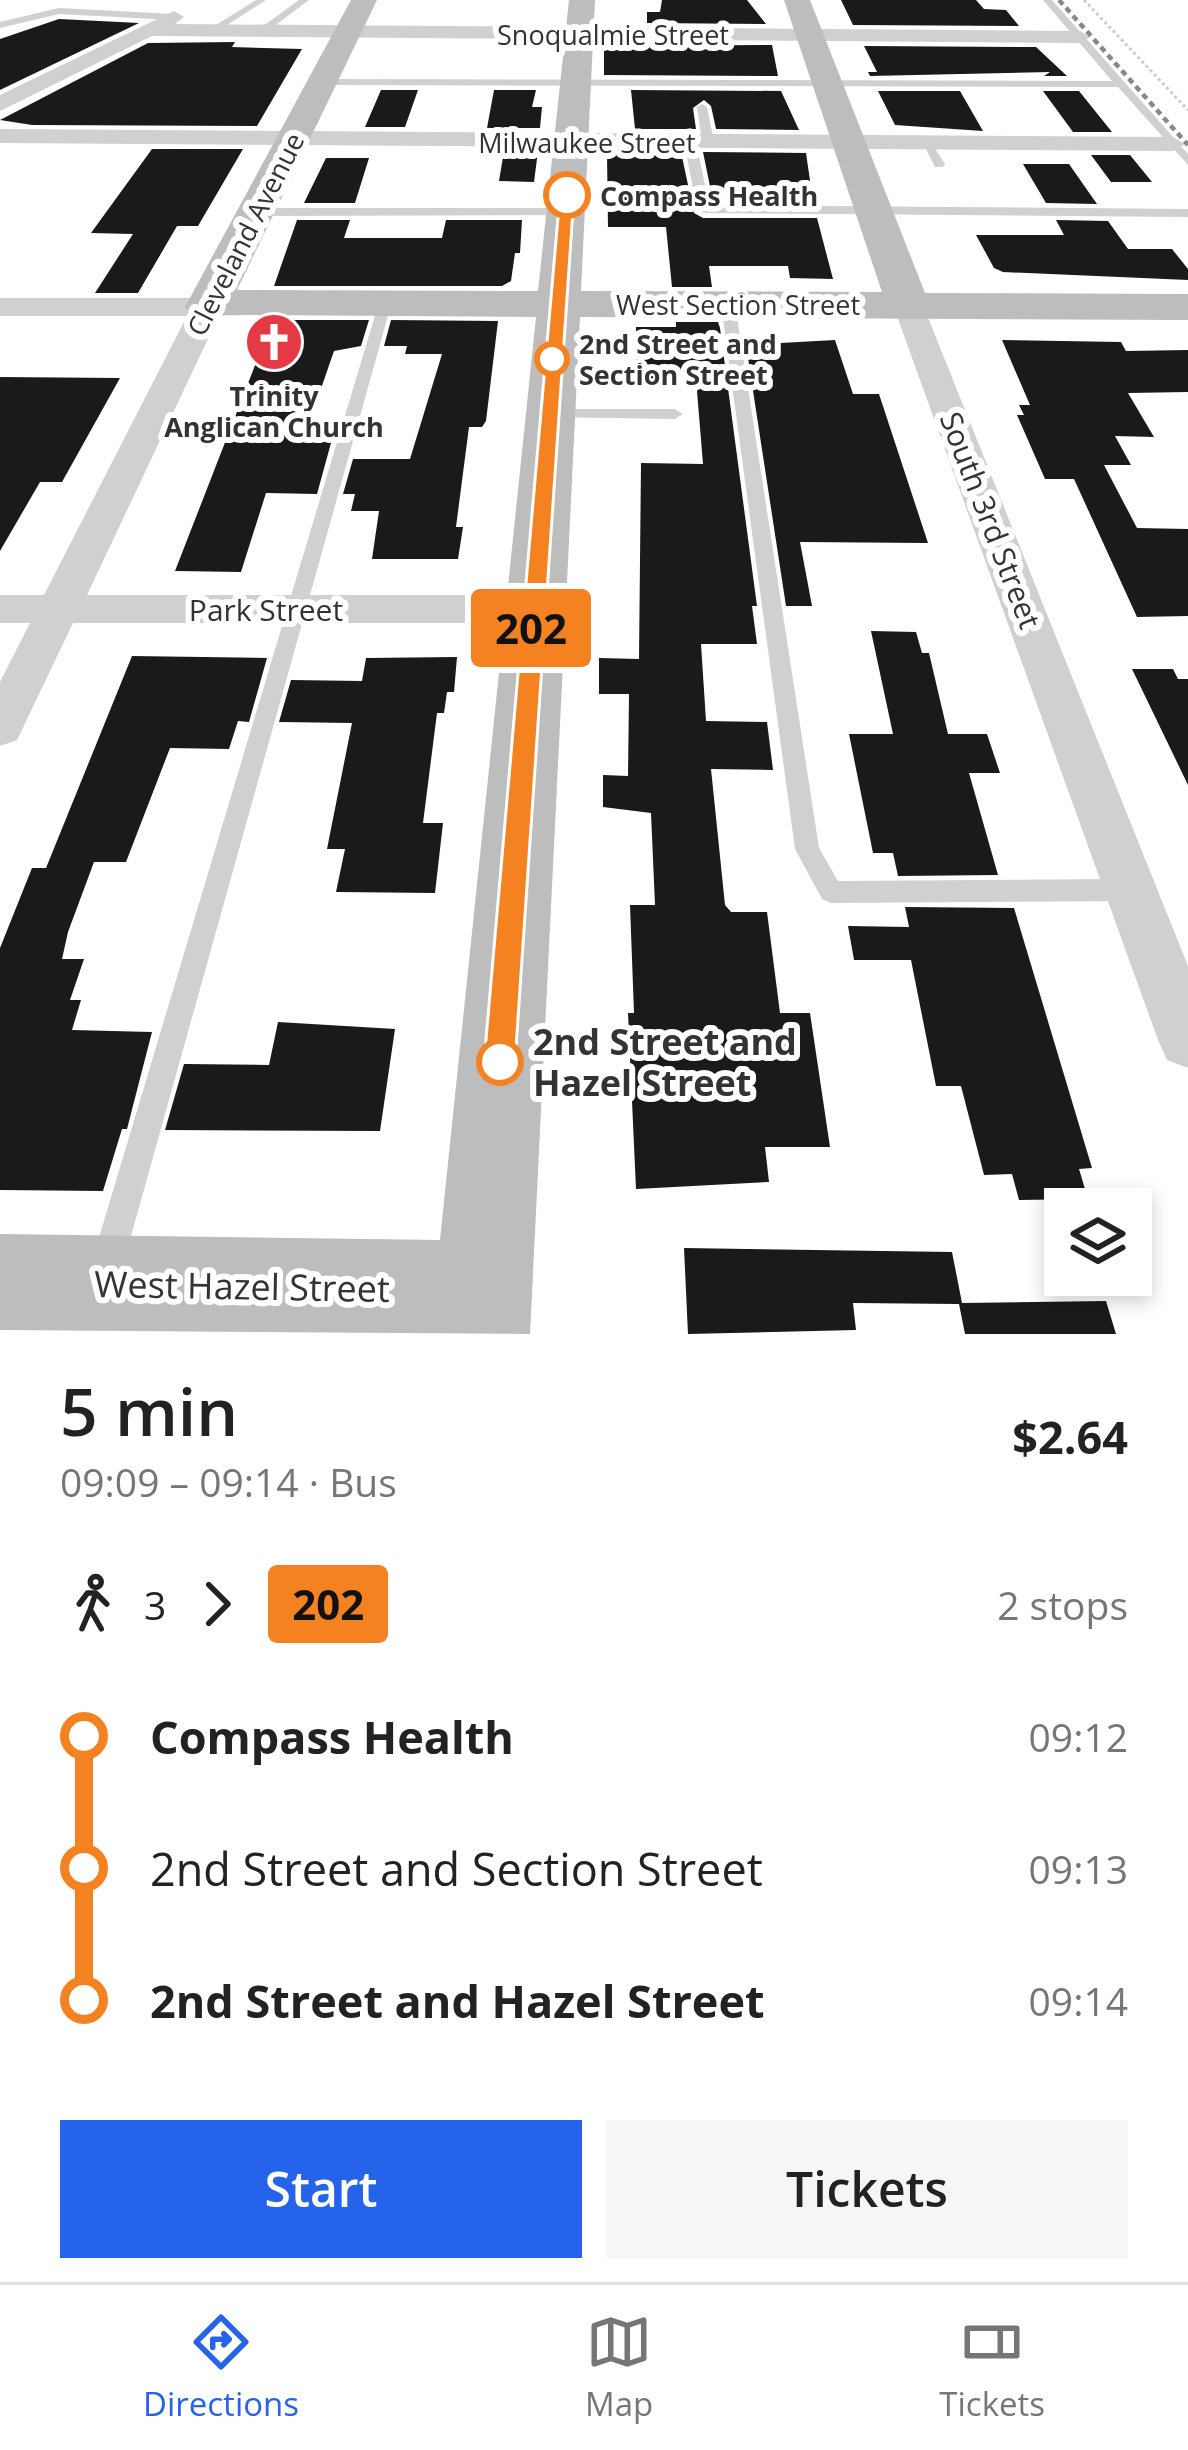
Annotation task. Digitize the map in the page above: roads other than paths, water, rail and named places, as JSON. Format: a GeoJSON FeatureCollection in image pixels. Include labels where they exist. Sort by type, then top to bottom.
{"type":"FeatureCollection","features":[{"type":"Feature","properties":{"kind":"street","name":"South 3rd Street"},"geometry":{"type":"LineString","coordinates":[[797,0],[1188,1040]]}},
{"type":"Feature","properties":{"kind":"street"},"geometry":{"type":"LineString","coordinates":[[0,104],[182,13]]}},
{"type":"Feature","properties":{"kind":"street","name":"Snoqualmie Street"},"geometry":{"type":"LineString","coordinates":[[147,30],[262,31],[356,16],[577,65],[808,35],[1080,37]]}},
{"type":"Feature","properties":{"kind":"street","name":"Cleveland Avenue"},"geometry":{"type":"LineString","coordinates":[[0,728],[356,16]]}},
{"type":"Feature","properties":{"kind":"street"},"geometry":{"type":"LineString","coordinates":[[482,1311],[577,65]]}},
{"type":"Feature","properties":{"kind":"street","name":"Milwaukee Street"},"geometry":{"type":"LineString","coordinates":[[0,136],[293,140],[577,65],[699,142],[848,143],[932,154],[1181,152]]}},
{"type":"Feature","properties":{"kind":"street","name":"West Section Street"},"geometry":{"type":"LineString","coordinates":[[0,307],[1188,307]]}},
{"type":"Feature","properties":{"kind":"street","name":"Park Street"},"geometry":{"type":"LineString","coordinates":[[0,609],[533,609]]}},
{"type":"Feature","properties":{"kind":"street","name":"West Hazel Street"},"geometry":{"type":"LineString","coordinates":[[0,1282],[97,1300],[482,1311]]}},
{"type":"Feature","properties":{"kind":"lane"},"geometry":{"type":"LineString","coordinates":[[213,31],[262,0]]}},
{"type":"Feature","properties":{"kind":"lane"},"geometry":{"type":"LineString","coordinates":[[262,31],[305,0]]}},
{"type":"Feature","properties":{"kind":"lane"},"geometry":{"type":"LineString","coordinates":[[1047,0],[1181,152]]}},
{"type":"Feature","properties":{"kind":"lane"},"geometry":{"type":"LineString","coordinates":[[0,25],[59,11],[182,13]]}},
{"type":"Feature","properties":{"kind":"lane"},"geometry":{"type":"LineString","coordinates":[[322,82],[577,65],[830,85],[1121,84]]}},
{"type":"Feature","properties":{"kind":"lane"},"geometry":{"type":"LineString","coordinates":[[702,106],[703,209],[1188,213]]}},
{"type":"Feature","properties":{"kind":"lane"},"geometry":{"type":"LineString","coordinates":[[454,196],[459,212]]}},
{"type":"Feature","properties":{"kind":"lane"},"geometry":{"type":"LineString","coordinates":[[256,212],[565,212]]}},
{"type":"Feature","properties":{"kind":"lane"},"geometry":{"type":"LineString","coordinates":[[97,1300],[384,304]]}},
{"type":"Feature","properties":{"kind":"lane"},"geometry":{"type":"LineString","coordinates":[[728,304],[807,849],[831,892],[1134,890]]}},
{"type":"Feature","properties":{"kind":"lane"},"geometry":{"type":"LineString","coordinates":[[548,414],[675,414]]}},
{"type":"Feature","properties":{"kind":"railway"},"geometry":{"type":"LineString","coordinates":[[1059,0],[1188,145]]}},
{"type":"Feature","properties":{"kind":"place","name":"Compass Health"},"geometry":{"type":"Point","coordinates":[567,195]}},
{"type":"Feature","properties":{"kind":"place","name":"Trinity Anglican Church"},"geometry":{"type":"Point","coordinates":[274,342]}},
{"type":"Feature","properties":{"kind":"place","name":"2nd Street and Section Street"},"geometry":{"type":"Point","coordinates":[552,359]}},
{"type":"Feature","properties":{"kind":"place","name":"2nd Street and Hazel Street"},"geometry":{"type":"Point","coordinates":[500,1062]}}]}
